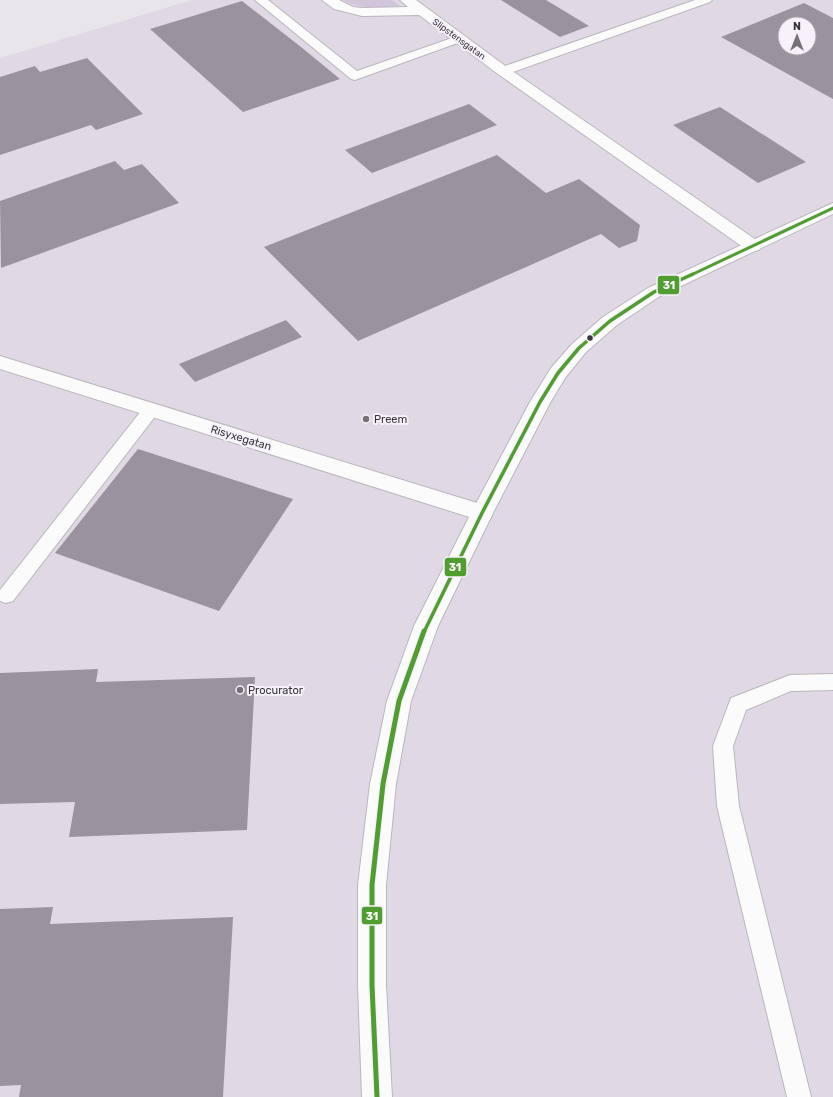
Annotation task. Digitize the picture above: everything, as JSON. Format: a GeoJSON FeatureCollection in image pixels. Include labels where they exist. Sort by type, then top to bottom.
{"type":"FeatureCollection","features":[{"type":"Feature","properties":{"kind":"street","name":"Slipstensgatan"},"geometry":{"type":"LineString","coordinates":[[329,0],[341,8],[350,11],[422,11]]}},
{"type":"Feature","properties":{"kind":"street","name":"Slipstensgatan"},"geometry":{"type":"LineString","coordinates":[[407,0],[503,71],[752,246]]}},
{"type":"Feature","properties":{"kind":"street"},"geometry":{"type":"LineString","coordinates":[[377,1097],[372,985],[372,885],[383,784],[400,701],[426,626],[482,513],[540,402],[558,373],[579,348],[610,321],[654,292],[833,208]]}},
{"type":"Feature","properties":{"kind":"street","name":"Risyxegatan"},"geometry":{"type":"LineString","coordinates":[[0,362],[482,513]]}},
{"type":"Feature","properties":{"kind":"lane"},"geometry":{"type":"LineString","coordinates":[[261,0],[355,76],[459,39]]}},
{"type":"Feature","properties":{"kind":"lane"},"geometry":{"type":"LineString","coordinates":[[503,71],[706,0]]}},
{"type":"Feature","properties":{"kind":"lane"},"geometry":{"type":"LineString","coordinates":[[6,596],[151,410]]}},
{"type":"Feature","properties":{"kind":"lane"},"geometry":{"type":"LineString","coordinates":[[799,1097],[728,806],[723,746],[738,704],[790,683],[833,682]]}},
{"type":"Feature","properties":{"kind":"shaded area"},"geometry":{"type":"Polygon","coordinates":[[[192,0],[833,0],[833,1097],[0,1097],[0,58],[192,0]]]}},
{"type":"Feature","properties":{"kind":"shaded area"},"geometry":{"type":"Polygon","coordinates":[[[343,0],[392,0],[400,6],[364,7],[343,0]]]}},
{"type":"Feature","properties":{"kind":"building"},"geometry":{"type":"Polygon","coordinates":[[[501,0],[546,0],[589,26],[560,37],[501,0]]]}},
{"type":"Feature","properties":{"kind":"building"},"geometry":{"type":"Polygon","coordinates":[[[242,1],[340,79],[243,112],[150,29],[242,1]]]}},
{"type":"Feature","properties":{"kind":"building"},"geometry":{"type":"Polygon","coordinates":[[[804,3],[833,18],[833,99],[721,37],[804,3]]]}},
{"type":"Feature","properties":{"kind":"building"},"geometry":{"type":"Polygon","coordinates":[[[87,58],[143,114],[96,130],[91,125],[0,155],[0,77],[35,66],[40,72],[87,58]]]}},
{"type":"Feature","properties":{"kind":"building"},"geometry":{"type":"Polygon","coordinates":[[[469,104],[497,125],[372,173],[345,150],[469,104]]]}},
{"type":"Feature","properties":{"kind":"building"},"geometry":{"type":"Polygon","coordinates":[[[720,107],[806,162],[758,183],[673,125],[720,107]]]}},
{"type":"Feature","properties":{"kind":"building"},"geometry":{"type":"Polygon","coordinates":[[[497,155],[546,193],[579,179],[640,225],[637,241],[619,248],[601,234],[358,341],[264,247],[497,155]]]}},
{"type":"Feature","properties":{"kind":"building"},"geometry":{"type":"Polygon","coordinates":[[[115,161],[124,170],[142,164],[179,203],[1,268],[0,201],[115,161]]]}},
{"type":"Feature","properties":{"kind":"building"},"geometry":{"type":"Polygon","coordinates":[[[286,320],[302,337],[195,382],[179,364],[286,320]]]}},
{"type":"Feature","properties":{"kind":"building"},"geometry":{"type":"Polygon","coordinates":[[[138,449],[293,499],[219,611],[55,553],[138,449]]]}},
{"type":"Feature","properties":{"kind":"building"},"geometry":{"type":"Polygon","coordinates":[[[98,669],[96,682],[255,677],[247,830],[69,837],[75,802],[0,804],[0,673],[98,669]]]}},
{"type":"Feature","properties":{"kind":"building"},"geometry":{"type":"Polygon","coordinates":[[[53,907],[50,924],[233,917],[223,1097],[19,1097],[21,1085],[0,1086],[0,909],[53,907]]]}},
{"type":"Feature","properties":{"kind":"transit line","name":"31"},"geometry":{"type":"LineString","coordinates":[[377,1097],[372,985],[372,885],[383,784],[399,701],[426,626],[482,513],[540,402],[558,373],[579,348],[610,321],[654,292],[833,208]]}},
{"type":"Feature","properties":{"kind":"place","name":"Preem"},"geometry":{"type":"Point","coordinates":[366,419]}},
{"type":"Feature","properties":{"kind":"place","name":"Procurator"},"geometry":{"type":"Point","coordinates":[240,690]}}]}
